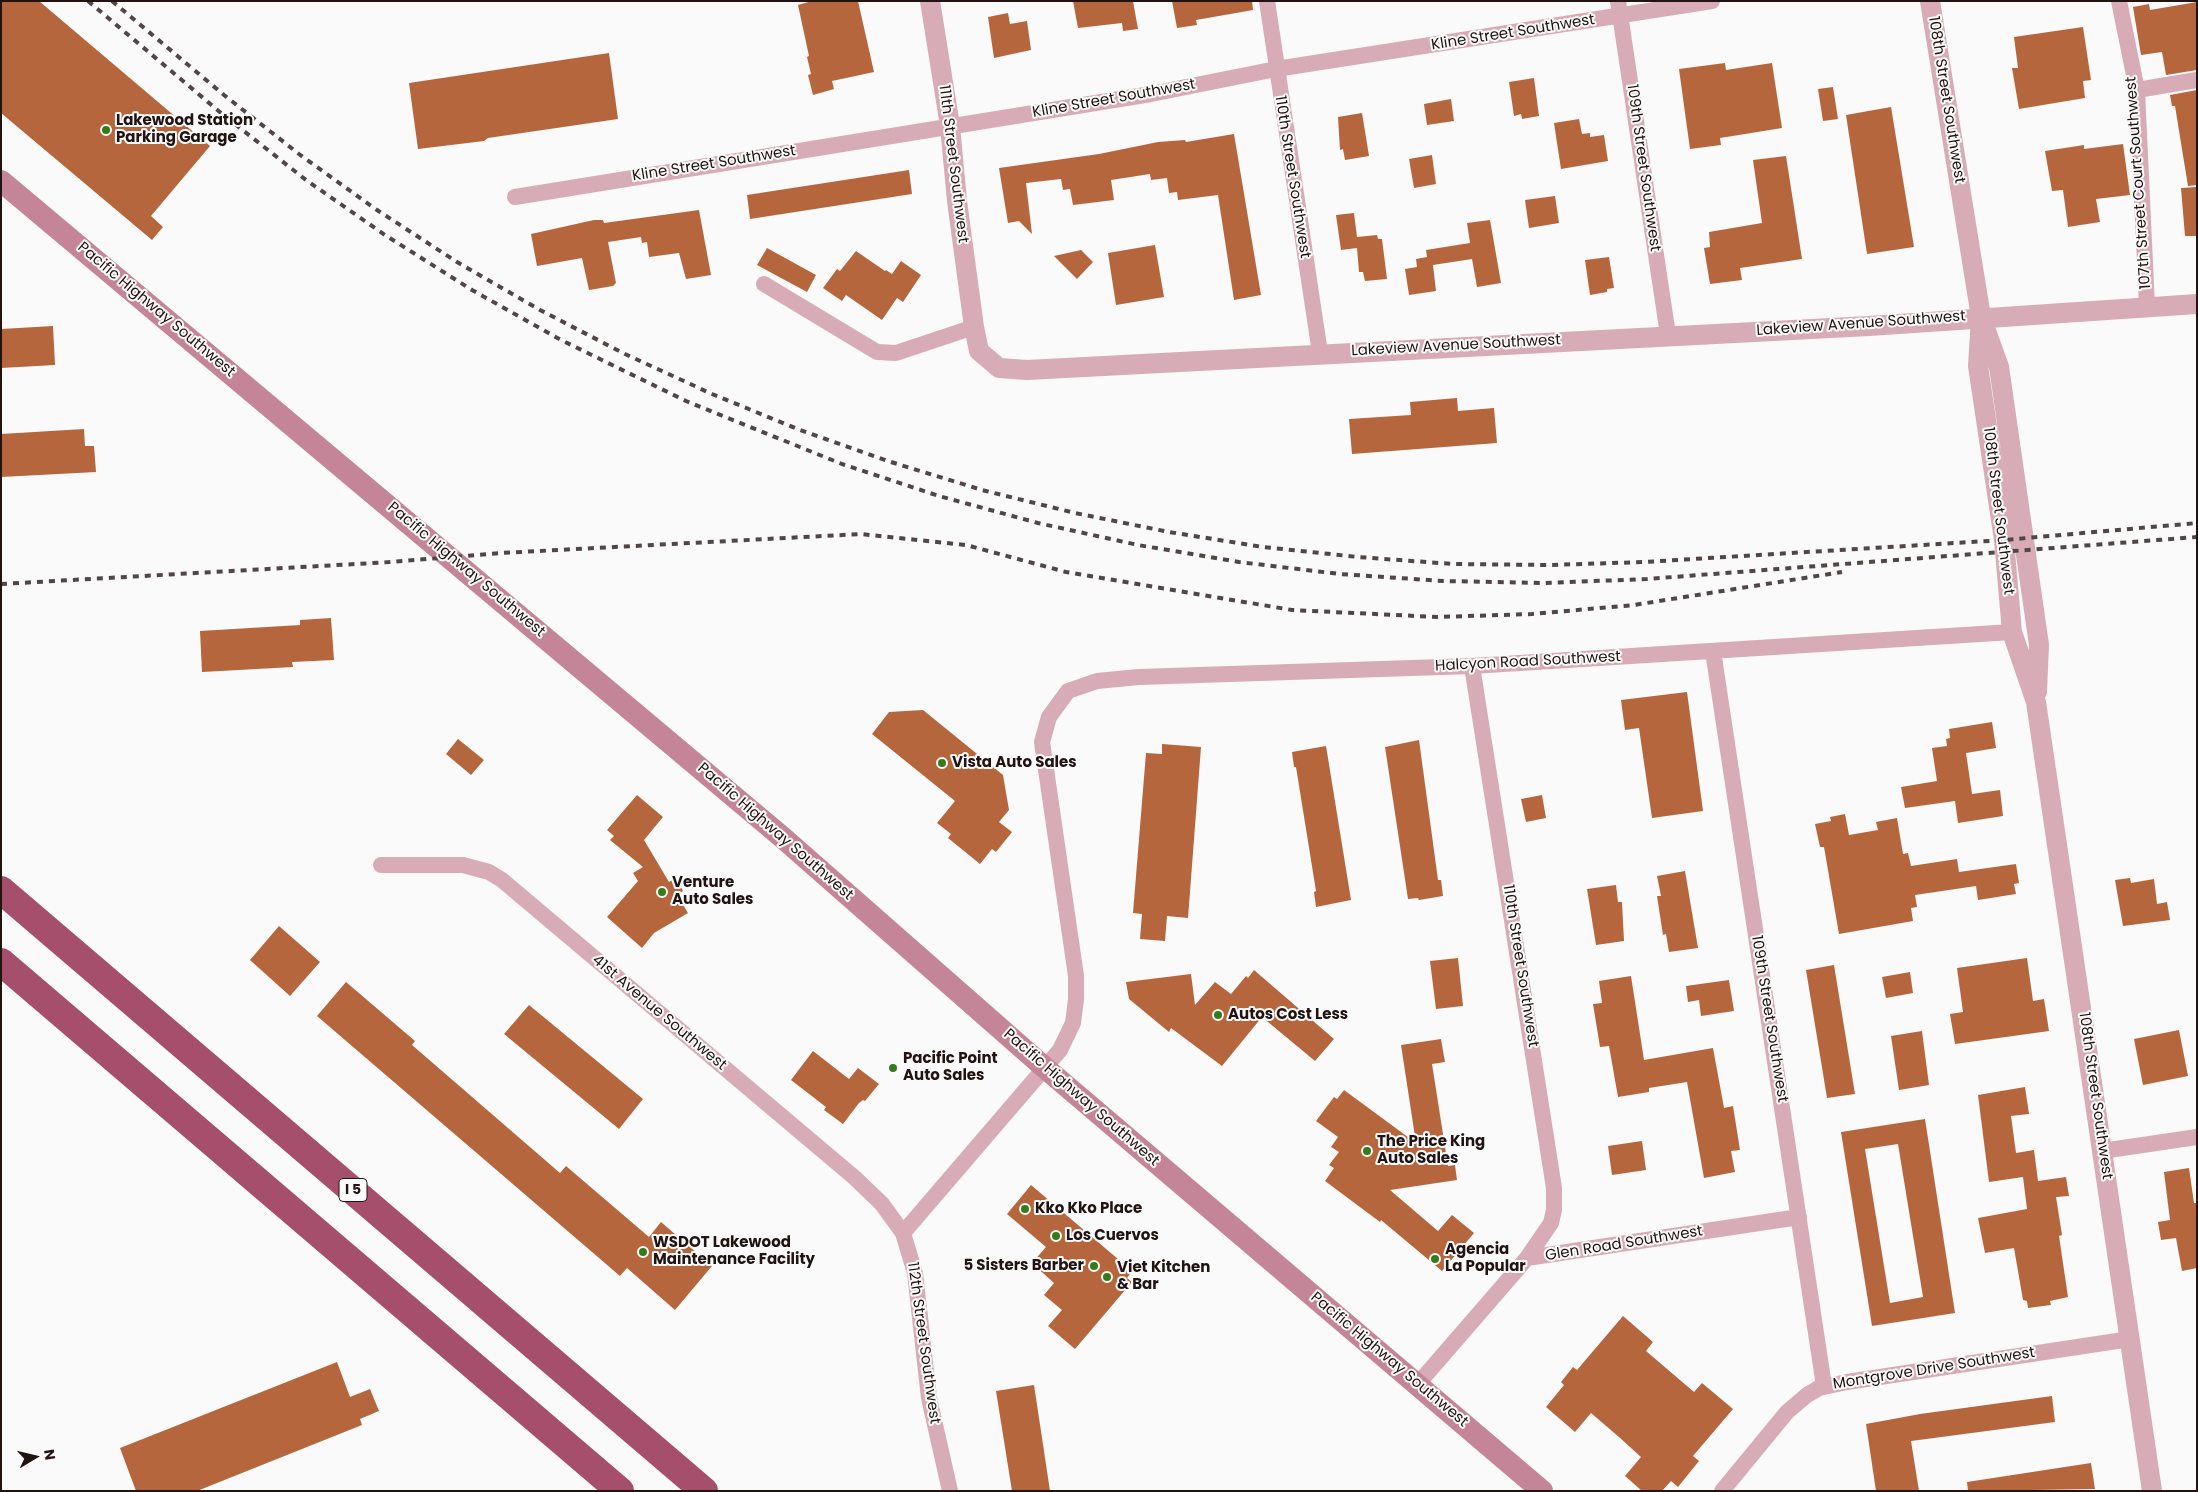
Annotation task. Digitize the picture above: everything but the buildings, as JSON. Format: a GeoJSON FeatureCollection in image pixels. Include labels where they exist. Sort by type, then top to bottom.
{"type":"FeatureCollection","features":[{"type":"Feature","properties":{"kind":"highway","name":"I 5"},"geometry":{"type":"LineString","coordinates":[[1,890],[704,1491]]}},
{"type":"Feature","properties":{"kind":"highway"},"geometry":{"type":"LineString","coordinates":[[1,962],[620,1491]]}},
{"type":"Feature","properties":{"kind":"main road","name":"Pacific Highway Southwest"},"geometry":{"type":"LineString","coordinates":[[1,181],[772,828],[1044,1067],[1542,1491]]}},
{"type":"Feature","properties":{"kind":"street","name":"111th Street Southwest"},"geometry":{"type":"LineString","coordinates":[[930,1],[950,126],[957,201],[974,327]]}},
{"type":"Feature","properties":{"kind":"street","name":"110th Street Southwest"},"geometry":{"type":"LineString","coordinates":[[1267,1],[1320,353]]}},
{"type":"Feature","properties":{"kind":"street","name":"Kline Street Southwest"},"geometry":{"type":"LineString","coordinates":[[515,197],[1151,94],[1276,69],[1619,9],[1712,1]]}},
{"type":"Feature","properties":{"kind":"street","name":"108th Street Southwest"},"geometry":{"type":"LineString","coordinates":[[1930,1],[1981,317],[1999,367],[2027,551],[2039,645],[2036,702]]}},
{"type":"Feature","properties":{"kind":"street","name":"107th Street Court Southwest"},"geometry":{"type":"LineString","coordinates":[[2118,1],[2137,90],[2147,307]]}},
{"type":"Feature","properties":{"kind":"street","name":"109th Street Southwest"},"geometry":{"type":"LineString","coordinates":[[1619,9],[1668,335]]}},
{"type":"Feature","properties":{"kind":"street"},"geometry":{"type":"LineString","coordinates":[[2137,90],[2197,80]]}},
{"type":"Feature","properties":{"kind":"street"},"geometry":{"type":"LineString","coordinates":[[764,284],[877,352],[896,353],[974,327]]}},
{"type":"Feature","properties":{"kind":"street","name":"Lakeview Avenue Southwest"},"geometry":{"type":"LineString","coordinates":[[974,327],[979,351],[999,368],[1012,370],[1869,326],[2197,304]]}},
{"type":"Feature","properties":{"kind":"street","name":"108th Street Southwest"},"geometry":{"type":"LineString","coordinates":[[1981,317],[1978,366],[2004,540],[2012,632],[2036,702],[2152,1491]]}},
{"type":"Feature","properties":{"kind":"street","name":"Halcyon Road Southwest"},"geometry":{"type":"LineString","coordinates":[[1044,1067],[1060,1050],[1070,1031],[1076,999],[1071,939],[1042,746],[1044,729],[1054,708],[1062,696],[1072,688],[1097,681],[1119,678],[1472,666],[2012,632]]}},
{"type":"Feature","properties":{"kind":"street","name":"109th Street Southwest"},"geometry":{"type":"LineString","coordinates":[[1713,651],[1824,1386]]}},
{"type":"Feature","properties":{"kind":"street","name":"110th Street Southwest"},"geometry":{"type":"LineString","coordinates":[[1472,666],[1554,1188],[1554,1210],[1551,1223],[1527,1258]]}},
{"type":"Feature","properties":{"kind":"street","name":"41st Avenue Southwest"},"geometry":{"type":"LineString","coordinates":[[381,865],[463,865],[489,872],[502,880],[854,1178],[882,1204],[903,1233]]}},
{"type":"Feature","properties":{"kind":"street"},"geometry":{"type":"LineString","coordinates":[[903,1233],[1044,1067]]}},
{"type":"Feature","properties":{"kind":"street"},"geometry":{"type":"LineString","coordinates":[[2102,1151],[2197,1137]]}},
{"type":"Feature","properties":{"kind":"street","name":"Glen Road Southwest"},"geometry":{"type":"LineString","coordinates":[[1417,1384],[1527,1258],[1799,1217]]}},
{"type":"Feature","properties":{"kind":"street","name":"112th Street Southwest"},"geometry":{"type":"LineString","coordinates":[[903,1233],[915,1273],[929,1398],[950,1491]]}},
{"type":"Feature","properties":{"kind":"street","name":"Montgrove Drive Southwest"},"geometry":{"type":"LineString","coordinates":[[1722,1491],[1792,1408],[1812,1391],[1824,1386],[2130,1339]]}},
{"type":"Feature","properties":{"kind":"railway"},"geometry":{"type":"LineString","coordinates":[[88,1],[221,113],[306,180],[385,235],[472,290],[561,340],[686,401],[842,464],[939,496],[1038,523],[1138,545],[1239,562],[1340,574],[1443,581],[1545,583],[1647,579],[2197,537]]}},
{"type":"Feature","properties":{"kind":"railway"},"geometry":{"type":"LineString","coordinates":[[112,1],[224,95],[299,154],[377,210],[457,262],[540,310],[625,354],[712,394],[800,430],[891,462],[982,490],[1075,513],[1169,532],[1263,547],[1453,564],[1549,565],[1644,562],[2004,540],[2197,523]]}},
{"type":"Feature","properties":{"kind":"railway"},"geometry":{"type":"LineString","coordinates":[[1,584],[391,562],[501,553],[861,534],[966,545],[1066,572],[1292,610],[1437,617],[1532,614],[1634,605],[1842,572]]}},
{"type":"Feature","properties":{"kind":"place","name":"Lakewood Station Parking Garage"},"geometry":{"type":"Point","coordinates":[106,130]}},
{"type":"Feature","properties":{"kind":"place","name":"Vista Auto Sales"},"geometry":{"type":"Point","coordinates":[942,763]}},
{"type":"Feature","properties":{"kind":"place","name":"Venture Auto Sales"},"geometry":{"type":"Point","coordinates":[662,892]}},
{"type":"Feature","properties":{"kind":"place","name":"Autos Cost Less"},"geometry":{"type":"Point","coordinates":[1218,1015]}},
{"type":"Feature","properties":{"kind":"place","name":"Pacific Point Auto Sales"},"geometry":{"type":"Point","coordinates":[893,1068]}},
{"type":"Feature","properties":{"kind":"place","name":"The Price King Auto Sales"},"geometry":{"type":"Point","coordinates":[1367,1151]}},
{"type":"Feature","properties":{"kind":"place","name":"Kko Kko Place"},"geometry":{"type":"Point","coordinates":[1025,1209]}},
{"type":"Feature","properties":{"kind":"place","name":"Los Cuervos"},"geometry":{"type":"Point","coordinates":[1056,1236]}},
{"type":"Feature","properties":{"kind":"place","name":"WSDOT Lakewood Maintenance Facility"},"geometry":{"type":"Point","coordinates":[643,1252]}},
{"type":"Feature","properties":{"kind":"place","name":"Agencia La Popular"},"geometry":{"type":"Point","coordinates":[1435,1259]}},
{"type":"Feature","properties":{"kind":"place","name":"5 Sisters Barber"},"geometry":{"type":"Point","coordinates":[1094,1266]}},
{"type":"Feature","properties":{"kind":"place","name":"Viet Kitchen & Bar"},"geometry":{"type":"Point","coordinates":[1107,1277]}}]}
